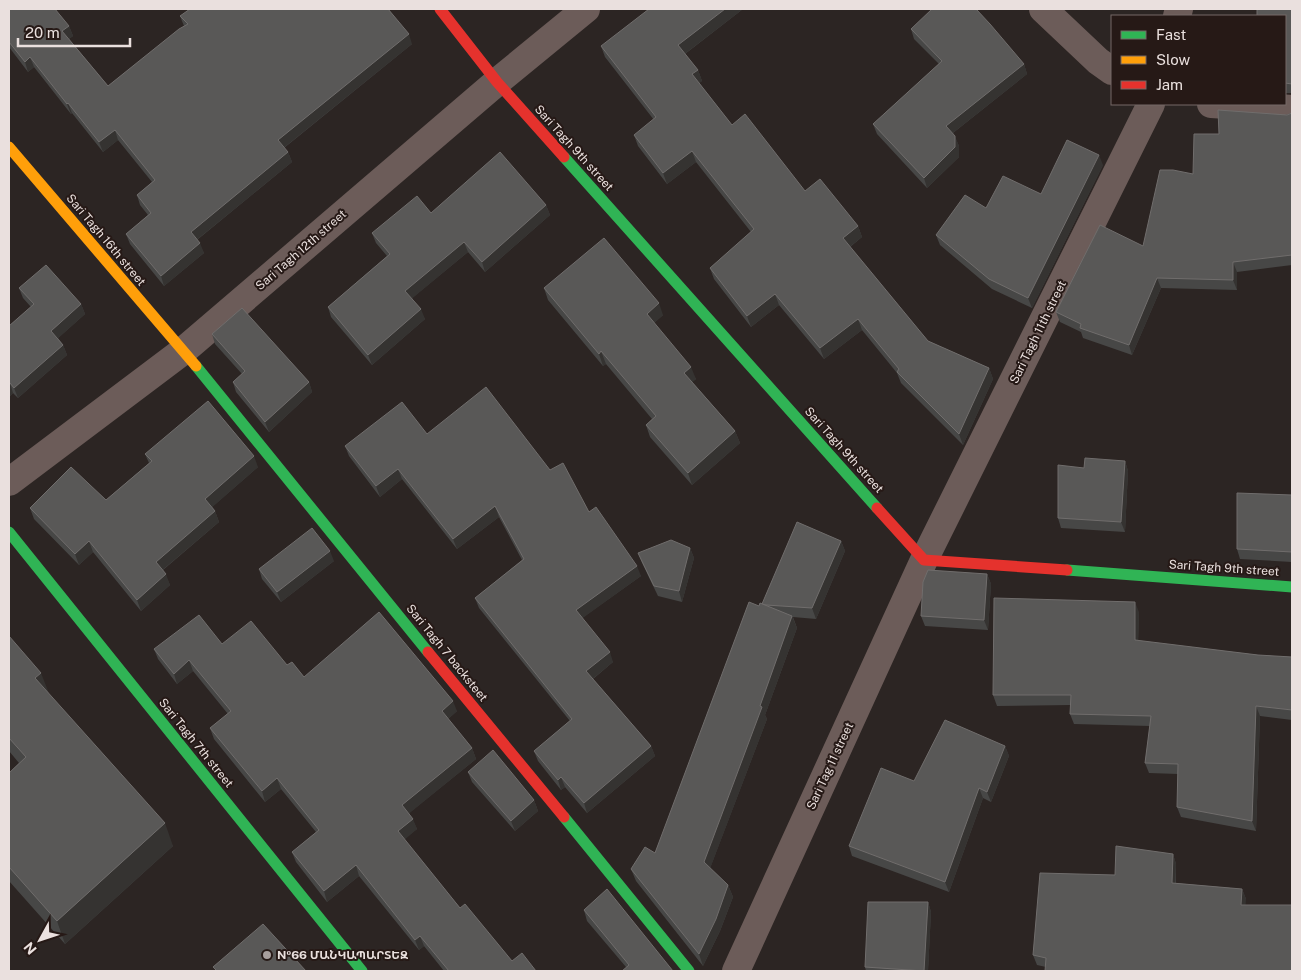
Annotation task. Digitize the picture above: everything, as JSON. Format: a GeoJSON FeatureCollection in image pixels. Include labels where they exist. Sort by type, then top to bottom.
{"type":"FeatureCollection","features":[{"type":"Feature","properties":{"kind":"street","name":"Sari Tagh 9th street"},"geometry":{"type":"LineString","coordinates":[[440,9],[497,82],[924,560],[1292,587]]}},
{"type":"Feature","properties":{"kind":"street","name":"Sari Tagh 12th street"},"geometry":{"type":"LineString","coordinates":[[9,482],[183,352],[497,82],[586,9]]}},
{"type":"Feature","properties":{"kind":"street"},"geometry":{"type":"LineString","coordinates":[[1043,9],[1111,71]]}},
{"type":"Feature","properties":{"kind":"street","name":"Sari Tagh 11th street"},"geometry":{"type":"LineString","coordinates":[[924,560],[1151,105]]}},
{"type":"Feature","properties":{"kind":"street"},"geometry":{"type":"LineString","coordinates":[[1227,105],[1292,109]]}},
{"type":"Feature","properties":{"kind":"street","name":"Sari Tagh 16th street"},"geometry":{"type":"LineString","coordinates":[[9,147],[183,352]]}},
{"type":"Feature","properties":{"kind":"street","name":"Sari Tagh 7 backsteet"},"geometry":{"type":"LineString","coordinates":[[183,352],[690,971]]}},
{"type":"Feature","properties":{"kind":"street","name":"Sari Tagh 7th street"},"geometry":{"type":"LineString","coordinates":[[9,532],[362,971]]}},
{"type":"Feature","properties":{"kind":"street","name":"Sari Tag 11 street"},"geometry":{"type":"LineString","coordinates":[[736,971],[924,560]]}},
{"type":"Feature","properties":{"kind":"building"},"geometry":{"type":"Polygon","coordinates":[[[9,9],[55,9],[69,26],[62,31],[108,86],[179,29],[188,24],[180,16],[190,9],[388,9],[409,34],[278,140],[288,152],[191,232],[200,243],[161,276],[126,234],[151,213],[137,195],[155,180],[115,130],[99,142],[30,57],[25,62],[9,42],[9,9]]]}},
{"type":"Feature","properties":{"kind":"building"},"geometry":{"type":"Polygon","coordinates":[[[649,9],[725,9],[678,45],[698,70],[692,74],[732,125],[745,114],[805,191],[820,179],[858,226],[843,238],[928,341],[989,368],[959,434],[897,372],[899,369],[858,319],[820,348],[775,294],[747,316],[710,268],[754,229],[692,151],[663,173],[634,135],[656,117],[601,46],[649,9]]]}},
{"type":"Feature","properties":{"kind":"building"},"geometry":{"type":"Polygon","coordinates":[[[932,9],[976,9],[1024,64],[946,126],[955,136],[955,147],[924,178],[873,124],[942,61],[911,29],[932,9]]]}},
{"type":"Feature","properties":{"kind":"building"},"geometry":{"type":"Polygon","coordinates":[[[1257,9],[1292,9],[1292,84],[1286,83],[1286,15],[1257,15],[1257,9]]]}},
{"type":"Feature","properties":{"kind":"building"},"geometry":{"type":"Polygon","coordinates":[[[1218,110],[1287,115],[1292,113],[1292,255],[1233,262],[1233,280],[1157,278],[1129,345],[1080,328],[1081,324],[1056,312],[1100,225],[1143,246],[1160,170],[1173,170],[1193,174],[1194,134],[1219,134],[1218,110]]]}},
{"type":"Feature","properties":{"kind":"building"},"geometry":{"type":"Polygon","coordinates":[[[1067,140],[1099,155],[1028,298],[989,279],[936,235],[965,195],[986,208],[1003,176],[1041,194],[1067,140]]]}},
{"type":"Feature","properties":{"kind":"building"},"geometry":{"type":"Polygon","coordinates":[[[500,152],[546,205],[482,262],[464,242],[405,291],[421,309],[368,355],[328,307],[390,254],[372,233],[417,196],[431,213],[500,152]]]}},
{"type":"Feature","properties":{"kind":"building"},"geometry":{"type":"Polygon","coordinates":[[[604,238],[659,303],[647,314],[691,367],[684,373],[735,431],[688,473],[646,425],[656,416],[601,351],[599,354],[544,288],[604,238]]]}},
{"type":"Feature","properties":{"kind":"building"},"geometry":{"type":"Polygon","coordinates":[[[46,265],[81,304],[51,331],[63,345],[14,388],[9,384],[9,326],[34,304],[19,288],[46,265]]]}},
{"type":"Feature","properties":{"kind":"building"},"geometry":{"type":"Polygon","coordinates":[[[242,308],[309,382],[265,422],[233,382],[245,371],[212,334],[242,308]]]}},
{"type":"Feature","properties":{"kind":"building"},"geometry":{"type":"Polygon","coordinates":[[[486,387],[550,470],[563,463],[589,512],[596,507],[637,566],[576,610],[610,652],[586,671],[651,746],[584,803],[561,777],[558,780],[534,751],[572,719],[475,598],[524,559],[495,506],[453,539],[398,469],[376,486],[345,446],[402,402],[427,434],[486,387]]]}},
{"type":"Feature","properties":{"kind":"building"},"geometry":{"type":"Polygon","coordinates":[[[208,401],[254,456],[205,499],[215,511],[156,562],[166,574],[137,600],[89,541],[75,554],[30,508],[71,467],[106,500],[152,461],[145,454],[208,401]]]}},
{"type":"Feature","properties":{"kind":"building"},"geometry":{"type":"Polygon","coordinates":[[[1085,458],[1125,461],[1121,522],[1058,518],[1058,465],[1084,468],[1085,458]]]}},
{"type":"Feature","properties":{"kind":"building"},"geometry":{"type":"Polygon","coordinates":[[[1237,493],[1292,495],[1292,552],[1237,549],[1237,493]]]}},
{"type":"Feature","properties":{"kind":"building"},"geometry":{"type":"Polygon","coordinates":[[[797,522],[841,541],[812,608],[762,604],[797,522]]]}},
{"type":"Feature","properties":{"kind":"building"},"geometry":{"type":"Polygon","coordinates":[[[312,528],[330,551],[277,592],[259,569],[312,528]]]}},
{"type":"Feature","properties":{"kind":"building"},"geometry":{"type":"Polygon","coordinates":[[[671,540],[690,548],[679,591],[654,586],[638,553],[671,540]]]}},
{"type":"Feature","properties":{"kind":"building"},"geometry":{"type":"Polygon","coordinates":[[[928,570],[987,574],[984,620],[921,616],[923,582],[928,570]]]}},
{"type":"Feature","properties":{"kind":"building"},"geometry":{"type":"Polygon","coordinates":[[[994,598],[1135,602],[1135,640],[1258,655],[1292,657],[1292,710],[1256,706],[1252,821],[1177,807],[1178,764],[1145,763],[1151,716],[1070,714],[1071,695],[993,695],[994,598]]]}},
{"type":"Feature","properties":{"kind":"building"},"geometry":{"type":"Polygon","coordinates":[[[749,602],[759,606],[760,603],[792,616],[760,706],[762,707],[704,862],[728,885],[716,919],[699,954],[631,869],[645,847],[655,853],[749,602]]]}},
{"type":"Feature","properties":{"kind":"building"},"geometry":{"type":"Polygon","coordinates":[[[379,612],[453,701],[442,711],[472,748],[402,805],[413,819],[398,831],[460,908],[465,904],[512,961],[522,953],[536,971],[449,971],[420,936],[415,940],[356,865],[324,891],[292,852],[319,830],[277,778],[262,791],[210,728],[231,711],[189,660],[174,674],[154,649],[199,615],[222,644],[251,621],[287,665],[292,662],[304,677],[379,612]]]}},
{"type":"Feature","properties":{"kind":"building"},"geometry":{"type":"Polygon","coordinates":[[[9,636],[41,673],[35,678],[165,823],[57,921],[9,867],[9,773],[26,757],[9,738],[9,636]]]}},
{"type":"Feature","properties":{"kind":"building"},"geometry":{"type":"Polygon","coordinates":[[[945,720],[1005,746],[987,792],[979,788],[945,882],[849,846],[881,768],[914,781],[945,720]]]}},
{"type":"Feature","properties":{"kind":"building"},"geometry":{"type":"Polygon","coordinates":[[[493,750],[534,800],[511,821],[468,772],[493,750]]]}},
{"type":"Feature","properties":{"kind":"building"},"geometry":{"type":"Polygon","coordinates":[[[1116,846],[1173,854],[1172,883],[1242,889],[1241,905],[1292,905],[1292,971],[1045,971],[1046,958],[1033,955],[1040,873],[1115,875],[1116,846]]]}},
{"type":"Feature","properties":{"kind":"building"},"geometry":{"type":"Polygon","coordinates":[[[607,889],[673,971],[622,971],[629,965],[584,910],[607,889]]]}},
{"type":"Feature","properties":{"kind":"building"},"geometry":{"type":"Polygon","coordinates":[[[868,902],[928,902],[924,971],[865,967],[868,902]]]}},
{"type":"Feature","properties":{"kind":"building"},"geometry":{"type":"Polygon","coordinates":[[[263,924],[306,971],[217,971],[213,967],[263,924]]]}},
{"type":"Feature","properties":{"kind":"traffic: fast"},"geometry":{"type":"LineString","coordinates":[[564,157],[877,508]]}},
{"type":"Feature","properties":{"kind":"traffic: fast"},"geometry":{"type":"LineString","coordinates":[[196,366],[428,652]]}},
{"type":"Feature","properties":{"kind":"traffic: fast"},"geometry":{"type":"LineString","coordinates":[[9,532],[362,971]]}},
{"type":"Feature","properties":{"kind":"traffic: fast"},"geometry":{"type":"LineString","coordinates":[[1067,570],[1292,587]]}},
{"type":"Feature","properties":{"kind":"traffic: fast"},"geometry":{"type":"LineString","coordinates":[[564,817],[689,971]]}},
{"type":"Feature","properties":{"kind":"traffic: slow"},"geometry":{"type":"LineString","coordinates":[[9,147],[196,366]]}},
{"type":"Feature","properties":{"kind":"traffic: jam"},"geometry":{"type":"LineString","coordinates":[[440,9],[497,82],[564,157]]}},
{"type":"Feature","properties":{"kind":"traffic: jam"},"geometry":{"type":"LineString","coordinates":[[877,508],[924,560],[1067,570]]}},
{"type":"Feature","properties":{"kind":"traffic: jam"},"geometry":{"type":"LineString","coordinates":[[428,652],[564,817]]}},
{"type":"Feature","properties":{"kind":"place","name":"№66 ՄԱՆԿԱՊԱՐՏԵԶ"},"geometry":{"type":"Point","coordinates":[267,955]}}]}
